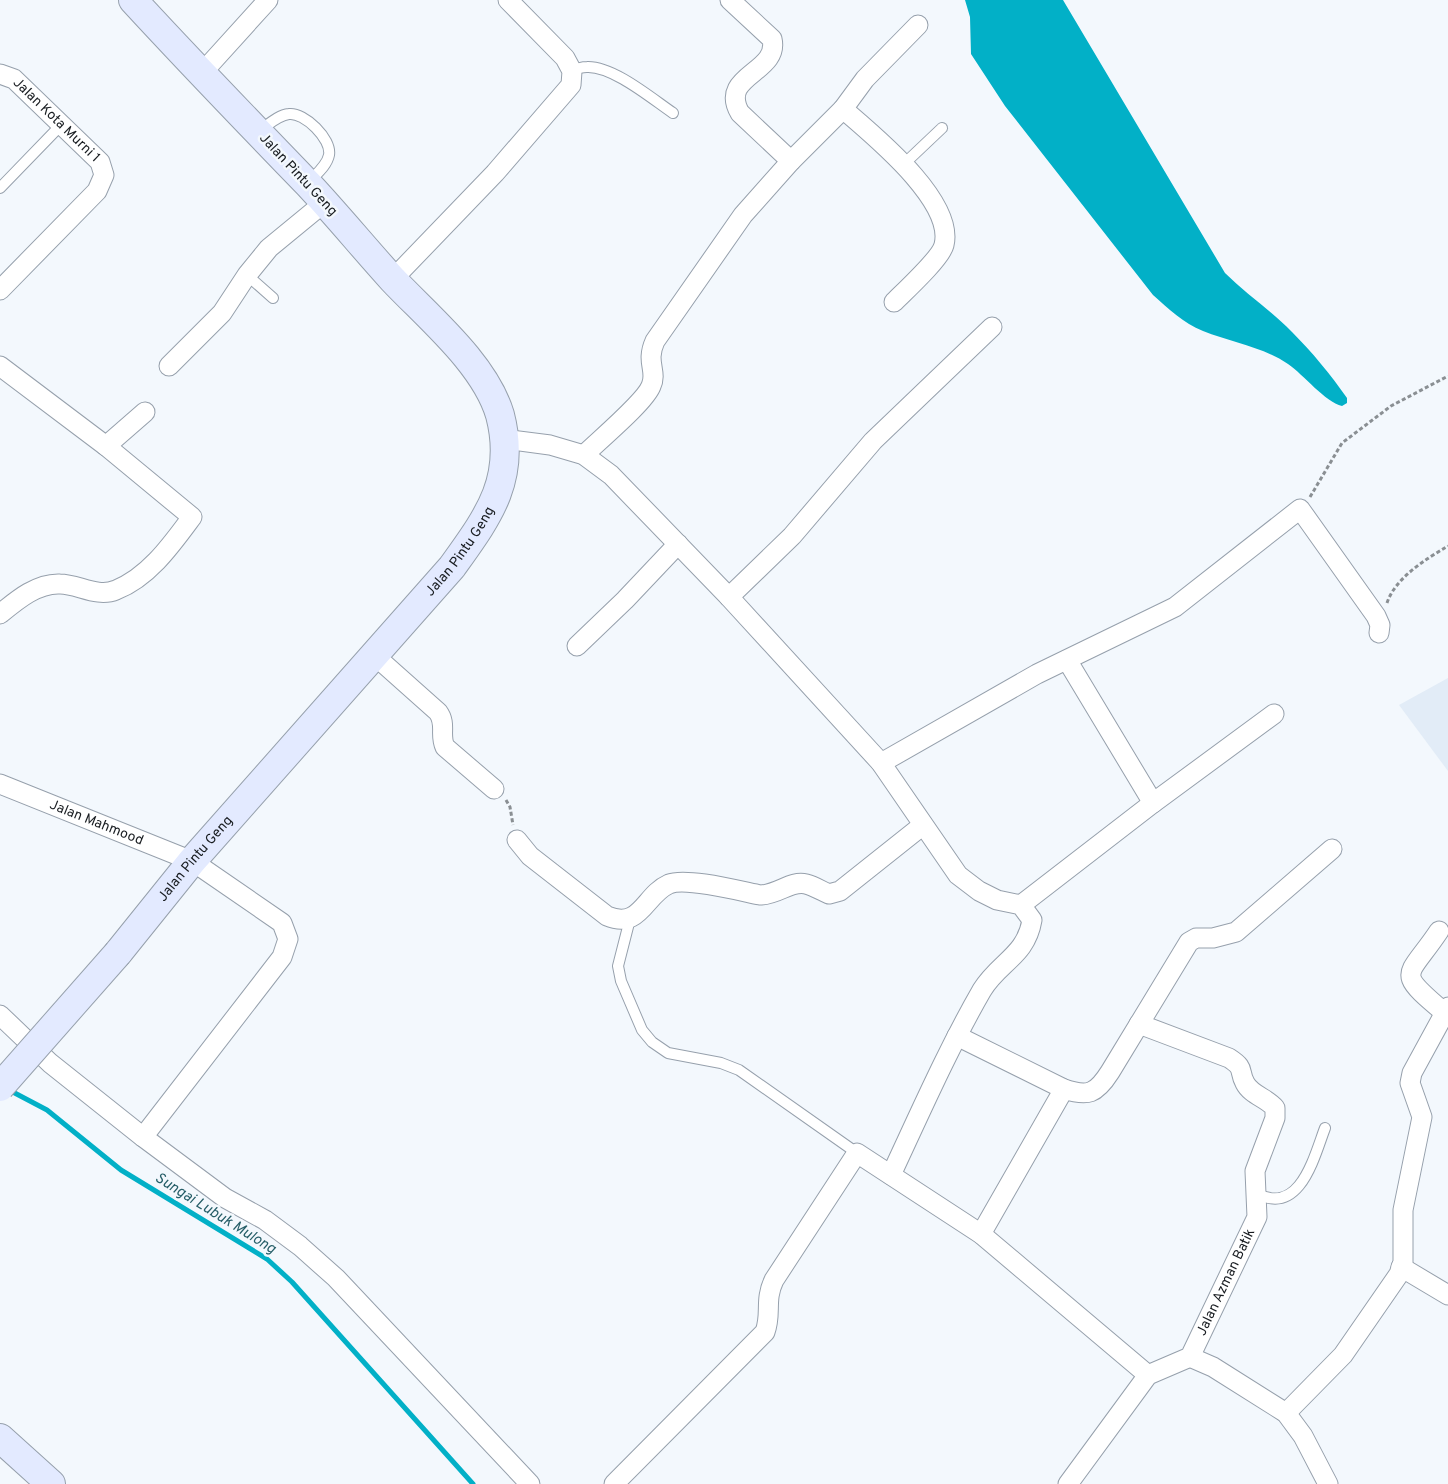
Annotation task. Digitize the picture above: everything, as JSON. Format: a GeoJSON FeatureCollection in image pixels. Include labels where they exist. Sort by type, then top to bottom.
{"type":"FeatureCollection","features":[{"type":"Feature","properties":{"kind":"main road","name":"Jalan Pintu Geng"},"geometry":{"type":"LineString","coordinates":[[0,1088],[118,953],[192,861],[452,567],[485,521],[498,494],[504,466],[504,439],[499,415],[487,385],[463,354],[392,279],[316,193],[201,74],[133,0]]}},
{"type":"Feature","properties":{"kind":"main road"},"geometry":{"type":"LineString","coordinates":[[0,1438],[42,1481]]}},
{"type":"Feature","properties":{"kind":"street"},"geometry":{"type":"LineString","coordinates":[[201,74],[268,0]]}},
{"type":"Feature","properties":{"kind":"street"},"geometry":{"type":"LineString","coordinates":[[392,279],[530,135],[571,85],[572,71],[565,58],[508,0]]}},
{"type":"Feature","properties":{"kind":"street"},"geometry":{"type":"LineString","coordinates":[[730,0],[772,39],[774,48],[771,56],[739,85],[734,100],[740,113],[791,161]]}},
{"type":"Feature","properties":{"kind":"street"},"geometry":{"type":"LineString","coordinates":[[584,455],[646,395],[654,376],[649,358],[655,342],[743,215],[791,161],[843,109],[865,79],[918,25]]}},
{"type":"Feature","properties":{"kind":"street","name":"Jalan Kota Murni 1"},"geometry":{"type":"LineString","coordinates":[[0,74],[14,79],[62,124],[100,162],[104,175],[97,191],[0,288]]}},
{"type":"Feature","properties":{"kind":"street"},"geometry":{"type":"LineString","coordinates":[[843,109],[904,164],[942,219],[944,246],[938,256],[894,302]]}},
{"type":"Feature","properties":{"kind":"street"},"geometry":{"type":"LineString","coordinates":[[169,366],[222,313],[247,275],[316,193]]}},
{"type":"Feature","properties":{"kind":"street"},"geometry":{"type":"LineString","coordinates":[[729,597],[792,536],[873,441],[992,327]]}},
{"type":"Feature","properties":{"kind":"street"},"geometry":{"type":"LineString","coordinates":[[0,366],[106,446],[192,517],[166,552],[149,568],[115,591],[86,591],[60,584],[35,589],[0,614]]}},
{"type":"Feature","properties":{"kind":"street"},"geometry":{"type":"LineString","coordinates":[[106,446],[145,412]]}},
{"type":"Feature","properties":{"kind":"street"},"geometry":{"type":"LineString","coordinates":[[504,439],[550,446],[584,455],[611,475],[729,597],[881,763],[958,875],[979,891],[997,900],[1021,905],[1032,920],[1030,934],[1020,950],[984,987],[957,1036],[890,1175]]}},
{"type":"Feature","properties":{"kind":"street"},"geometry":{"type":"LineString","coordinates":[[881,763],[1067,660],[1175,607],[1300,509],[1376,616],[1379,629]]}},
{"type":"Feature","properties":{"kind":"street"},"geometry":{"type":"LineString","coordinates":[[577,646],[625,600],[678,544]]}},
{"type":"Feature","properties":{"kind":"street"},"geometry":{"type":"LineString","coordinates":[[374,655],[438,712],[444,723],[442,739],[445,747],[494,789]]}},
{"type":"Feature","properties":{"kind":"street"},"geometry":{"type":"LineString","coordinates":[[1067,660],[1154,802]]}},
{"type":"Feature","properties":{"kind":"street"},"geometry":{"type":"LineString","coordinates":[[1021,905],[1154,802],[1274,714]]}},
{"type":"Feature","properties":{"kind":"street","name":"Jalan Mahmood"},"geometry":{"type":"LineString","coordinates":[[0,784],[192,861],[282,923],[288,939],[282,957],[143,1137]]}},
{"type":"Feature","properties":{"kind":"street"},"geometry":{"type":"LineString","coordinates":[[517,840],[530,856],[607,916],[619,922],[630,919],[669,884],[684,881],[760,895],[771,895],[793,884],[806,884],[829,894],[840,891],[924,825]]}},
{"type":"Feature","properties":{"kind":"street"},"geometry":{"type":"LineString","coordinates":[[957,1036],[1064,1089],[1083,1094],[1099,1087],[1189,942],[1196,938],[1214,938],[1236,932],[1332,849]]}},
{"type":"Feature","properties":{"kind":"street"},"geometry":{"type":"LineString","coordinates":[[1286,1413],[1343,1354],[1390,1288],[1401,1267],[1403,1210],[1422,1117],[1410,1083],[1412,1073],[1447,1010],[1417,989],[1411,982],[1410,974],[1417,958],[1439,931]]}},
{"type":"Feature","properties":{"kind":"street"},"geometry":{"type":"LineString","coordinates":[[0,1015],[50,1063],[143,1137],[224,1198],[265,1220],[329,1271],[530,1484]]}},
{"type":"Feature","properties":{"kind":"street","name":"Jalan Azman Batik"},"geometry":{"type":"LineString","coordinates":[[1139,1024],[1229,1058],[1238,1064],[1243,1073],[1244,1082],[1250,1091],[1275,1108],[1275,1118],[1255,1171],[1257,1217],[1190,1357]]}},
{"type":"Feature","properties":{"kind":"street"},"geometry":{"type":"LineString","coordinates":[[981,1234],[1064,1089]]}},
{"type":"Feature","properties":{"kind":"street"},"geometry":{"type":"LineString","coordinates":[[614,1484],[765,1332],[768,1323],[767,1300],[774,1280],[857,1153],[981,1234],[1148,1375]]}},
{"type":"Feature","properties":{"kind":"street"},"geometry":{"type":"LineString","coordinates":[[1401,1267],[1448,1295]]}},
{"type":"Feature","properties":{"kind":"street"},"geometry":{"type":"LineString","coordinates":[[1068,1484],[1148,1375],[1190,1357],[1213,1367],[1286,1413],[1303,1436],[1328,1484]]}},
{"type":"Feature","properties":{"kind":"lane"},"geometry":{"type":"LineString","coordinates":[[572,71],[586,67],[601,68],[617,76],[673,113]]}},
{"type":"Feature","properties":{"kind":"lane"},"geometry":{"type":"LineString","coordinates":[[258,132],[282,115],[297,114],[305,118],[327,142],[329,148],[316,193]]}},
{"type":"Feature","properties":{"kind":"lane"},"geometry":{"type":"LineString","coordinates":[[0,188],[62,124]]}},
{"type":"Feature","properties":{"kind":"lane"},"geometry":{"type":"LineString","coordinates":[[904,164],[942,128]]}},
{"type":"Feature","properties":{"kind":"lane"},"geometry":{"type":"LineString","coordinates":[[247,275],[272,298]]}},
{"type":"Feature","properties":{"kind":"lane"},"geometry":{"type":"LineString","coordinates":[[630,919],[618,966],[621,981],[642,1030],[652,1042],[668,1053],[721,1063],[739,1070],[857,1153]]}},
{"type":"Feature","properties":{"kind":"lane"},"geometry":{"type":"LineString","coordinates":[[1256,1193],[1266,1198],[1278,1198],[1290,1194],[1300,1185],[1307,1175],[1325,1128]]}},
{"type":"Feature","properties":{"kind":"path"},"geometry":{"type":"LineString","coordinates":[[1300,509],[1306,504],[1342,442],[1391,406],[1448,376]]}},
{"type":"Feature","properties":{"kind":"path"},"geometry":{"type":"LineString","coordinates":[[1379,629],[1388,598],[1395,588],[1428,557],[1448,546]]}},
{"type":"Feature","properties":{"kind":"path"},"geometry":{"type":"LineString","coordinates":[[494,789],[509,804],[517,840]]}},
{"type":"Feature","properties":{"kind":"shaded area"},"geometry":{"type":"Polygon","coordinates":[[[1448,678],[1448,771],[1399,705],[1448,678]]]}},
{"type":"Feature","properties":{"kind":"water"},"geometry":{"type":"Polygon","coordinates":[[[965,0],[1063,0],[1225,273],[1284,324],[1334,381],[1347,398],[1347,403],[1342,406],[1335,403],[1288,364],[1268,353],[1203,331],[1189,324],[1153,295],[1005,106],[971,54],[970,17],[965,0]]]}},
{"type":"Feature","properties":{"kind":"waterway","name":"Sungai Lubuk Mulong"},"geometry":{"type":"LineString","coordinates":[[9,1090],[47,1110],[121,1170],[267,1259],[292,1282],[473,1484]]}}]}
